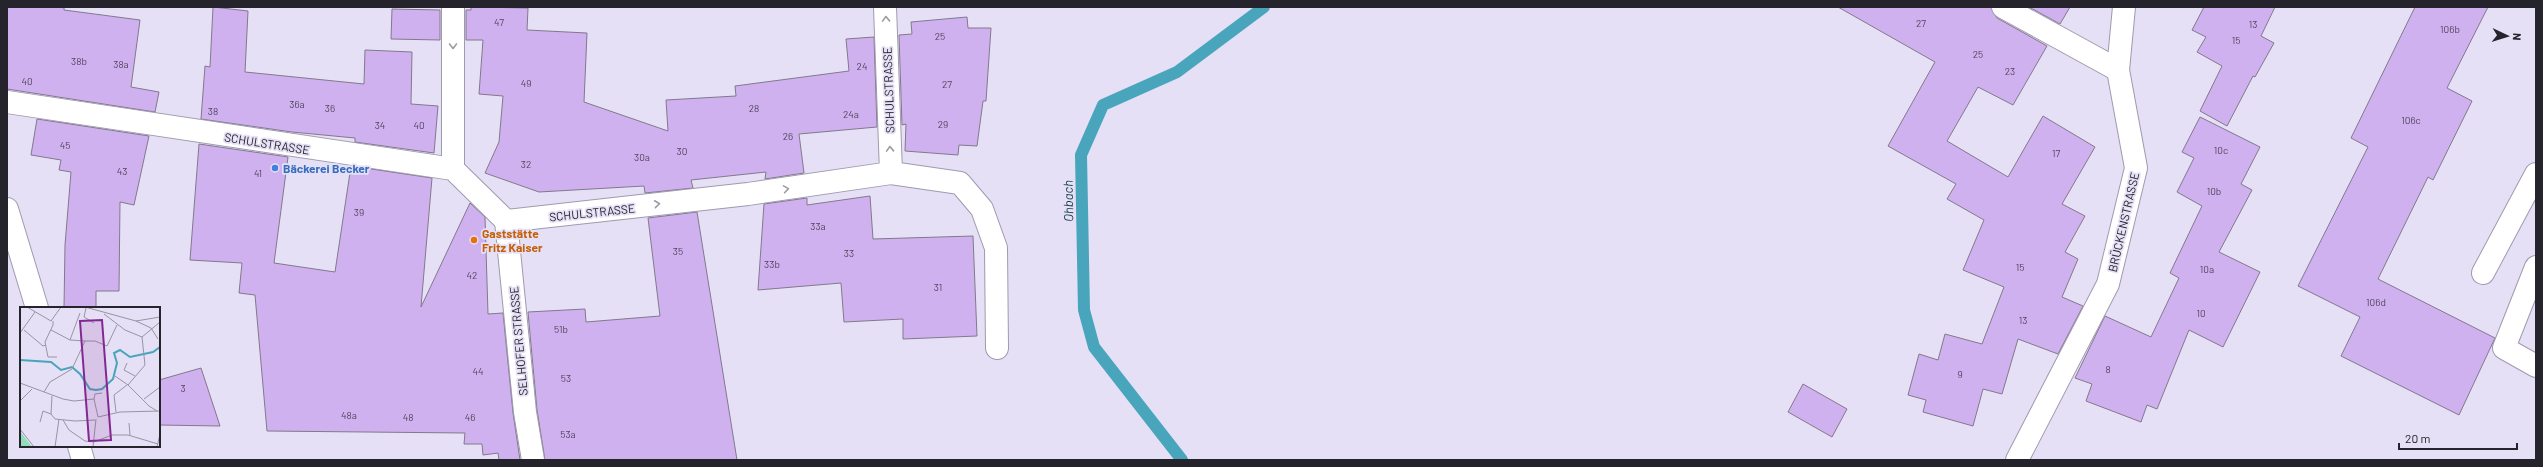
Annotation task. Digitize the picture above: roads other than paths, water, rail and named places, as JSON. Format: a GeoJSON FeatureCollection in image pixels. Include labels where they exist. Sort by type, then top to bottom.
{"type":"FeatureCollection","features":[{"type":"Feature","properties":{"kind":"street"},"geometry":{"type":"LineString","coordinates":[[453,7],[453,169],[506,221]]}},
{"type":"Feature","properties":{"kind":"street","name":"SCHULSTRASSE"},"geometry":{"type":"LineString","coordinates":[[506,221],[748,194],[891,173],[885,7]]}},
{"type":"Feature","properties":{"kind":"street"},"geometry":{"type":"LineString","coordinates":[[2004,7],[2118,70]]}},
{"type":"Feature","properties":{"kind":"street","name":"BRÜCKENSTRASSE"},"geometry":{"type":"LineString","coordinates":[[2017,460],[2108,284],[2136,168],[2118,70],[2124,7]]}},
{"type":"Feature","properties":{"kind":"street","name":"SCHULSTRASSE"},"geometry":{"type":"LineString","coordinates":[[7,102],[453,169]]}},
{"type":"Feature","properties":{"kind":"street"},"geometry":{"type":"LineString","coordinates":[[891,173],[960,183],[982,209],[996,248],[997,348]]}},
{"type":"Feature","properties":{"kind":"street"},"geometry":{"type":"LineString","coordinates":[[2482,273],[2536,174]]}},
{"type":"Feature","properties":{"kind":"street"},"geometry":{"type":"LineString","coordinates":[[7,210],[37,307]]}},
{"type":"Feature","properties":{"kind":"street","name":"SELHOFER STRASSE"},"geometry":{"type":"LineString","coordinates":[[506,221],[525,412],[533,460]]}},
{"type":"Feature","properties":{"kind":"street"},"geometry":{"type":"LineString","coordinates":[[2536,267],[2504,348],[2536,366]]}},
{"type":"Feature","properties":{"kind":"street"},"geometry":{"type":"LineString","coordinates":[[79,447],[83,460]]}},
{"type":"Feature","properties":{"kind":"waterway","name":"Ohbach"},"geometry":{"type":"LineString","coordinates":[[1182,460],[1094,347],[1084,310],[1081,155],[1103,105],[1177,72],[1264,7]]}},
{"type":"Feature","properties":{"kind":"place","name":"Bäckerei Becker"},"geometry":{"type":"Point","coordinates":[275,168]}},
{"type":"Feature","properties":{"kind":"place","name":"Gaststätte Fritz Kaiser"},"geometry":{"type":"Point","coordinates":[474,240]}}]}
